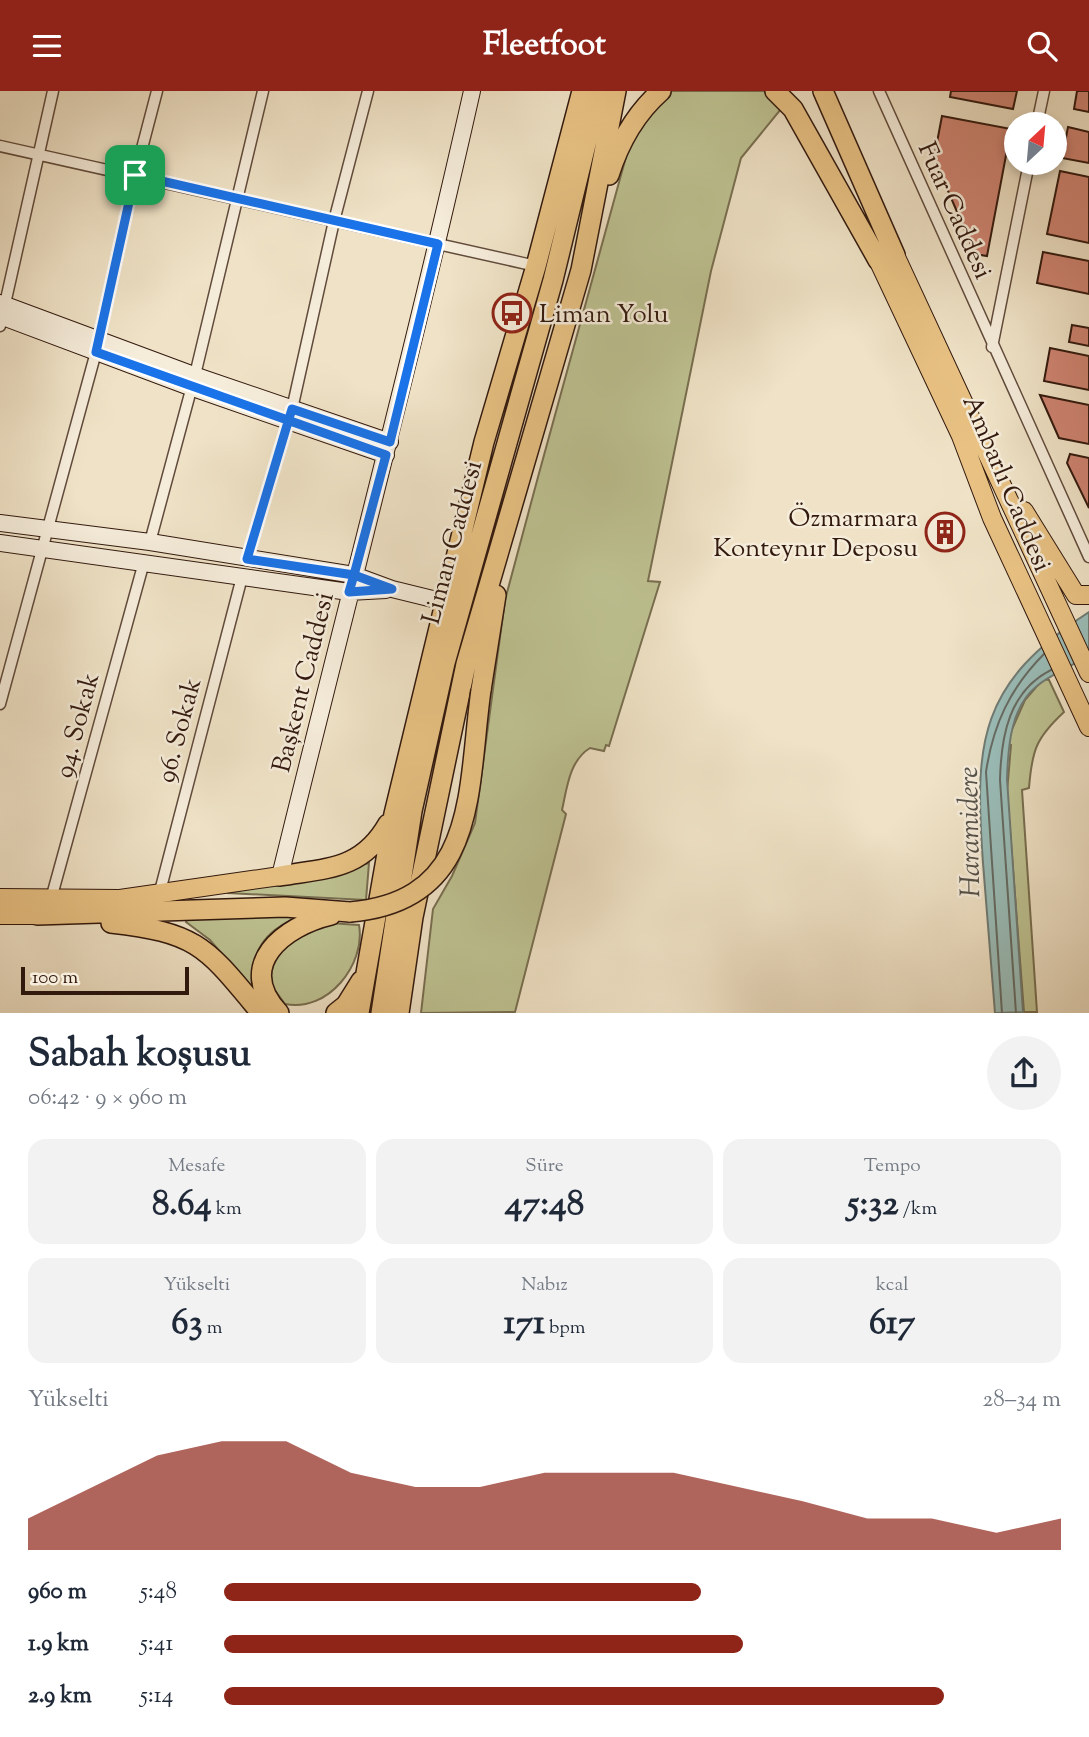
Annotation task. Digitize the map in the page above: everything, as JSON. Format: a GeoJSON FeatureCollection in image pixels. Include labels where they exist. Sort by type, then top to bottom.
{"type":"FeatureCollection","features":[{"type":"Feature","properties":{"kind":"highway"},"geometry":{"type":"LineString","coordinates":[[359,1013],[394,814],[445,602],[484,442],[536,266],[582,91]]}},
{"type":"Feature","properties":{"kind":"highway","name":"Liman Caddesi"},"geometry":{"type":"LineString","coordinates":[[381,1013],[412,811],[445,663],[552,280],[599,91]]}},
{"type":"Feature","properties":{"kind":"highway","name":"Liman Caddesi"},"geometry":{"type":"LineString","coordinates":[[399,1013],[408,952],[466,664],[581,270],[616,91]]}},
{"type":"Feature","properties":{"kind":"highway"},"geometry":{"type":"LineString","coordinates":[[581,270],[613,161],[629,128],[661,91]]}},
{"type":"Feature","properties":{"kind":"highway"},"geometry":{"type":"LineString","coordinates":[[775,91],[793,109],[887,257]]}},
{"type":"Feature","properties":{"kind":"highway"},"geometry":{"type":"LineString","coordinates":[[797,91],[887,257]]}},
{"type":"Feature","properties":{"kind":"highway"},"geometry":{"type":"LineString","coordinates":[[823,91],[887,257]]}},
{"type":"Feature","properties":{"kind":"highway"},"geometry":{"type":"LineString","coordinates":[[279,1013],[269,1002],[261,983],[262,966],[268,951],[293,928],[350,912],[379,909],[407,899],[427,887],[452,853],[465,806],[481,690],[522,467]]}},
{"type":"Feature","properties":{"kind":"highway"},"geometry":{"type":"LineString","coordinates":[[280,876],[339,866],[364,855],[377,843],[394,814]]}},
{"type":"Feature","properties":{"kind":"highway"},"geometry":{"type":"LineString","coordinates":[[37,915],[285,907],[350,912]]}},
{"type":"Feature","properties":{"kind":"highway"},"geometry":{"type":"LineString","coordinates":[[37,915],[166,931],[193,941],[214,957],[261,1013]]}},
{"type":"Feature","properties":{"kind":"highway"},"geometry":{"type":"LineString","coordinates":[[407,1013],[408,952]]}},
{"type":"Feature","properties":{"kind":"highway"},"geometry":{"type":"LineString","coordinates":[[336,1013],[359,986],[370,957]]}},
{"type":"Feature","properties":{"kind":"main road","name":"Ambarlı Caddesi"},"geometry":{"type":"LineString","coordinates":[[887,257],[1000,480],[1089,673]]}},
{"type":"Feature","properties":{"kind":"main road","name":"Ambarlı Caddesi"},"geometry":{"type":"LineString","coordinates":[[887,257],[992,518],[1089,727]]}},
{"type":"Feature","properties":{"kind":"main road"},"geometry":{"type":"LineString","coordinates":[[1000,480],[1031,520],[1076,594],[1088,596]]}},
{"type":"Feature","properties":{"kind":"main road"},"geometry":{"type":"LineString","coordinates":[[0,898],[120,899],[280,876]]}},
{"type":"Feature","properties":{"kind":"main road"},"geometry":{"type":"LineString","coordinates":[[0,915],[37,915]]}},
{"type":"Feature","properties":{"kind":"street"},"geometry":{"type":"LineString","coordinates":[[53,91],[1,313],[388,449]]}},
{"type":"Feature","properties":{"kind":"street"},"geometry":{"type":"LineString","coordinates":[[0,704],[97,345],[157,91]]}},
{"type":"Feature","properties":{"kind":"street"},"geometry":{"type":"LineString","coordinates":[[150,541],[194,381],[235,199],[263,91]]}},
{"type":"Feature","properties":{"kind":"street"},"geometry":{"type":"LineString","coordinates":[[247,559],[290,416],[334,221],[368,91]]}},
{"type":"Feature","properties":{"kind":"street","name":"Başkent Caddesi"},"geometry":{"type":"LineString","coordinates":[[280,876],[349,592],[388,449],[472,91]]}},
{"type":"Feature","properties":{"kind":"street","name":"Fuar Caddesi"},"geometry":{"type":"LineString","coordinates":[[879,91],[992,347],[1089,557]]}},
{"type":"Feature","properties":{"kind":"street"},"geometry":{"type":"LineString","coordinates":[[1040,112],[1044,91]]}},
{"type":"Feature","properties":{"kind":"street"},"geometry":{"type":"LineString","coordinates":[[0,146],[536,266]]}},
{"type":"Feature","properties":{"kind":"street","name":"Fuar Caddesi"},"geometry":{"type":"LineString","coordinates":[[992,347],[1027,175]]}},
{"type":"Feature","properties":{"kind":"street"},"geometry":{"type":"LineString","coordinates":[[0,523],[150,541],[354,575],[392,589],[445,602]]}},
{"type":"Feature","properties":{"kind":"street"},"geometry":{"type":"LineString","coordinates":[[0,543],[349,592],[392,589]]}},
{"type":"Feature","properties":{"kind":"street","name":"94. Sokak"},"geometry":{"type":"LineString","coordinates":[[51,899],[144,562]]}},
{"type":"Feature","properties":{"kind":"street","name":"96. Sokak"},"geometry":{"type":"LineString","coordinates":[[159,895],[242,577]]}},
{"type":"Feature","properties":{"kind":"green space"},"geometry":{"type":"Polygon","coordinates":[[[667,91],[764,91],[781,109],[741,158],[711,271],[648,581],[660,582],[609,746],[606,745],[604,751],[590,748],[583,753],[570,776],[562,810],[566,814],[515,1012],[421,1013],[433,909],[452,876],[475,823],[505,600],[629,146],[667,91]]]}},
{"type":"Feature","properties":{"kind":"green space"},"geometry":{"type":"Polygon","coordinates":[[[1043,679],[1049,680],[1064,712],[1041,737],[1034,754],[1029,788],[1022,790],[1037,1012],[1024,1012],[1007,792],[1011,745],[1006,743],[1025,700],[1043,679]]]}},
{"type":"Feature","properties":{"kind":"green space"},"geometry":{"type":"Polygon","coordinates":[[[369,863],[366,900],[227,893],[369,863]]]}},
{"type":"Feature","properties":{"kind":"green space"},"geometry":{"type":"Polygon","coordinates":[[[307,914],[282,925],[264,941],[254,962],[253,990],[210,940],[186,922],[189,917],[307,914]]]}},
{"type":"Feature","properties":{"kind":"green space"},"geometry":{"type":"Polygon","coordinates":[[[329,923],[359,925],[360,940],[350,970],[329,993],[316,1001],[301,1005],[285,1004],[268,981],[279,945],[329,923]]]}},
{"type":"Feature","properties":{"kind":"water"},"geometry":{"type":"Polygon","coordinates":[[[1089,612],[1089,654],[1037,686],[1021,705],[1012,729],[1007,779],[1023,1012],[995,1013],[980,820],[980,782],[991,718],[1005,690],[1025,664],[1052,638],[1089,612]]]}},
{"type":"Feature","properties":{"kind":"building"},"geometry":{"type":"Polygon","coordinates":[[[951,91],[1017,91],[1013,109],[950,97],[951,91]]]}},
{"type":"Feature","properties":{"kind":"building"},"geometry":{"type":"Polygon","coordinates":[[[1077,91],[1089,91],[1089,112],[1074,109],[1077,91]]]}},
{"type":"Feature","properties":{"kind":"building"},"geometry":{"type":"Polygon","coordinates":[[[942,116],[1004,128],[1004,166],[987,256],[975,254],[934,158],[942,116]]]}},
{"type":"Feature","properties":{"kind":"building"},"geometry":{"type":"Polygon","coordinates":[[[1068,127],[1089,132],[1089,163],[1068,159],[1068,127]]]}},
{"type":"Feature","properties":{"kind":"building"},"geometry":{"type":"Polygon","coordinates":[[[1068,173],[1089,177],[1089,243],[1047,234],[1059,175],[1068,175],[1068,173]]]}},
{"type":"Feature","properties":{"kind":"building"},"geometry":{"type":"Polygon","coordinates":[[[1043,252],[1089,261],[1089,294],[1037,283],[1043,252]]]}},
{"type":"Feature","properties":{"kind":"building"},"geometry":{"type":"Polygon","coordinates":[[[1072,325],[1089,328],[1089,346],[1069,342],[1072,325]]]}},
{"type":"Feature","properties":{"kind":"building"},"geometry":{"type":"Polygon","coordinates":[[[1050,348],[1089,356],[1089,390],[1044,381],[1050,348]]]}},
{"type":"Feature","properties":{"kind":"building"},"geometry":{"type":"Polygon","coordinates":[[[1040,395],[1089,405],[1089,444],[1059,438],[1040,395]]]}},
{"type":"Feature","properties":{"kind":"building"},"geometry":{"type":"Polygon","coordinates":[[[1070,454],[1089,458],[1089,508],[1067,463],[1070,454]]]}},
{"type":"Feature","properties":{"kind":"building","name":"Özmarmara Konteynır Deposu"},"geometry":{"type":"Polygon","coordinates":[[[953,516],[963,536],[937,548],[927,528],[953,516]]]}},
{"type":"Feature","properties":{"kind":"place","name":"Liman Yolu"},"geometry":{"type":"Point","coordinates":[512,313]}},
{"type":"Feature","properties":{"kind":"place","name":"Özmarmara Konteynır Deposu"},"geometry":{"type":"Point","coordinates":[945,532]}},
{"type":"Feature","properties":{"kind":"route"},"geometry":{"type":"LineString","coordinates":[[135,175],[96,352],[288,422],[386,455],[354,575],[349,592],[392,589],[354,575],[247,559],[288,422],[292,409],[390,442],[438,244],[135,175]]}},
{"type":"Feature","properties":{"kind":"water label","name":"Haramidere"},"geometry":{"type":"Point","coordinates":[968,832]}}]}
